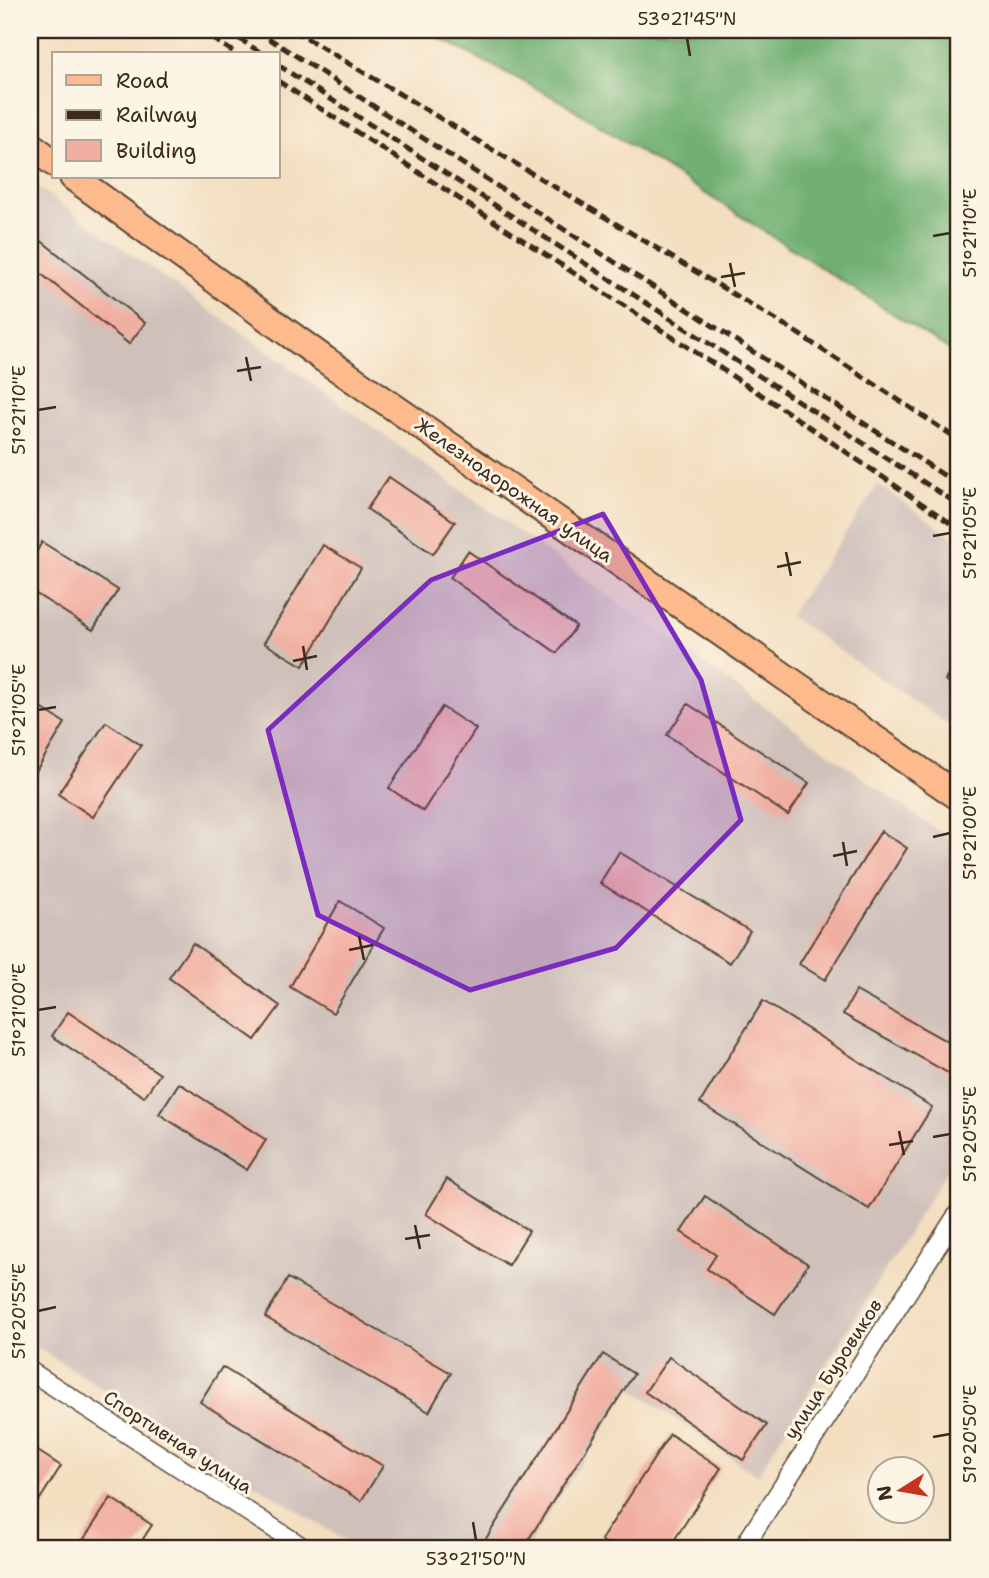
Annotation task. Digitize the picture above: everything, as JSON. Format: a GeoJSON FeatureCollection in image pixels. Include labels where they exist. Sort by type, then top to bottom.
{"type":"FeatureCollection","features":[{"type":"Feature","properties":{"kind":"main road"},"geometry":{"type":"LineString","coordinates":[[30,145],[52,162]]}},
{"type":"Feature","properties":{"kind":"main road","name":"Железнодорожная улица"},"geometry":{"type":"LineString","coordinates":[[74,178],[324,359],[959,797]]}},
{"type":"Feature","properties":{"kind":"street","name":"улица Буровиков"},"geometry":{"type":"LineString","coordinates":[[743,1548],[959,1212]]}},
{"type":"Feature","properties":{"kind":"street","name":"Спортивная улица"},"geometry":{"type":"LineString","coordinates":[[30,1371],[304,1548]]}},
{"type":"Feature","properties":{"kind":"highlighted area"},"geometry":{"type":"Polygon","coordinates":[[[603,514],[701,680],[741,820],[616,948],[470,990],[318,915],[268,730],[431,580],[603,514]]]}},
{"type":"Feature","properties":{"kind":"shaded area"},"geometry":{"type":"Polygon","coordinates":[[[30,182],[959,846],[959,1151],[757,1476],[630,1387],[527,1548],[357,1548],[30,1343],[30,182]]]}},
{"type":"Feature","properties":{"kind":"shaded area"},"geometry":{"type":"Polygon","coordinates":[[[878,485],[959,541],[959,732],[789,616],[878,485]]]}},
{"type":"Feature","properties":{"kind":"green space"},"geometry":{"type":"Polygon","coordinates":[[[424,30],[959,30],[959,356],[561,101],[424,30]]]}},
{"type":"Feature","properties":{"kind":"building"},"geometry":{"type":"Polygon","coordinates":[[[30,232],[145,323],[129,344],[30,265],[30,232]]]}},
{"type":"Feature","properties":{"kind":"building"},"geometry":{"type":"Polygon","coordinates":[[[389,477],[455,522],[433,554],[367,509],[389,477]]]}},
{"type":"Feature","properties":{"kind":"building"},"geometry":{"type":"Polygon","coordinates":[[[42,542],[118,590],[93,630],[30,590],[30,563],[42,542]]]}},
{"type":"Feature","properties":{"kind":"building"},"geometry":{"type":"Polygon","coordinates":[[[323,545],[361,568],[303,666],[264,643],[323,545]]]}},
{"type":"Feature","properties":{"kind":"building"},"geometry":{"type":"Polygon","coordinates":[[[468,551],[576,626],[557,653],[450,578],[468,551]]]}},
{"type":"Feature","properties":{"kind":"building"},"geometry":{"type":"Polygon","coordinates":[[[959,659],[959,690],[945,680],[959,659]]]}},
{"type":"Feature","properties":{"kind":"building"},"geometry":{"type":"Polygon","coordinates":[[[30,701],[65,723],[30,781],[30,701]]]}},
{"type":"Feature","properties":{"kind":"building"},"geometry":{"type":"Polygon","coordinates":[[[688,704],[809,783],[788,815],[667,735],[688,704]]]}},
{"type":"Feature","properties":{"kind":"building"},"geometry":{"type":"Polygon","coordinates":[[[442,707],[476,729],[423,811],[389,788],[442,707]]]}},
{"type":"Feature","properties":{"kind":"building"},"geometry":{"type":"Polygon","coordinates":[[[106,722],[141,745],[93,817],[58,794],[106,722]]]}},
{"type":"Feature","properties":{"kind":"building"},"geometry":{"type":"Polygon","coordinates":[[[881,831],[907,848],[825,980],[799,964],[881,831]]]}},
{"type":"Feature","properties":{"kind":"building"},"geometry":{"type":"Polygon","coordinates":[[[619,852],[750,931],[730,963],[600,883],[619,852]]]}},
{"type":"Feature","properties":{"kind":"building"},"geometry":{"type":"Polygon","coordinates":[[[340,901],[384,928],[333,1013],[290,987],[340,901]]]}},
{"type":"Feature","properties":{"kind":"building"},"geometry":{"type":"Polygon","coordinates":[[[193,943],[280,1006],[255,1040],[169,978],[193,943]]]}},
{"type":"Feature","properties":{"kind":"building"},"geometry":{"type":"Polygon","coordinates":[[[856,991],[959,1048],[959,1079],[843,1014],[856,991]]]}},
{"type":"Feature","properties":{"kind":"building"},"geometry":{"type":"Polygon","coordinates":[[[763,1001],[932,1107],[869,1209],[700,1103],[763,1001]]]}},
{"type":"Feature","properties":{"kind":"building"},"geometry":{"type":"Polygon","coordinates":[[[68,1012],[160,1074],[144,1097],[52,1036],[68,1012]]]}},
{"type":"Feature","properties":{"kind":"building"},"geometry":{"type":"Polygon","coordinates":[[[179,1083],[266,1140],[247,1170],[159,1114],[179,1083]]]}},
{"type":"Feature","properties":{"kind":"building"},"geometry":{"type":"Polygon","coordinates":[[[447,1179],[529,1231],[508,1265],[426,1214],[447,1179]]]}},
{"type":"Feature","properties":{"kind":"building"},"geometry":{"type":"Polygon","coordinates":[[[705,1196],[808,1264],[775,1314],[707,1269],[716,1255],[681,1232],[705,1196]]]}},
{"type":"Feature","properties":{"kind":"building"},"geometry":{"type":"Polygon","coordinates":[[[288,1278],[451,1373],[429,1412],[265,1317],[288,1278]]]}},
{"type":"Feature","properties":{"kind":"building"},"geometry":{"type":"Polygon","coordinates":[[[603,1354],[634,1374],[523,1548],[480,1548],[603,1354]]]}},
{"type":"Feature","properties":{"kind":"building"},"geometry":{"type":"Polygon","coordinates":[[[669,1357],[767,1425],[743,1460],[645,1392],[669,1357]]]}},
{"type":"Feature","properties":{"kind":"building"},"geometry":{"type":"Polygon","coordinates":[[[222,1367],[383,1466],[361,1501],[200,1402],[222,1367]]]}},
{"type":"Feature","properties":{"kind":"building"},"geometry":{"type":"Polygon","coordinates":[[[670,1434],[721,1468],[669,1548],[613,1548],[601,1540],[670,1434]]]}},
{"type":"Feature","properties":{"kind":"building"},"geometry":{"type":"Polygon","coordinates":[[[30,1446],[61,1466],[33,1510],[30,1508],[30,1446]]]}},
{"type":"Feature","properties":{"kind":"building"},"geometry":{"type":"Polygon","coordinates":[[[111,1498],[152,1525],[137,1548],[78,1548],[111,1498]]]}},
{"type":"Feature","properties":{"kind":"railway"},"geometry":{"type":"LineString","coordinates":[[199,30],[234,52]]}},
{"type":"Feature","properties":{"kind":"railway"},"geometry":{"type":"LineString","coordinates":[[226,30],[260,52]]}},
{"type":"Feature","properties":{"kind":"railway"},"geometry":{"type":"LineString","coordinates":[[256,30],[959,485]]}},
{"type":"Feature","properties":{"kind":"railway"},"geometry":{"type":"LineString","coordinates":[[293,30],[788,327],[959,440]]}},
{"type":"Feature","properties":{"kind":"railway"},"geometry":{"type":"LineString","coordinates":[[280,66],[959,505]]}},
{"type":"Feature","properties":{"kind":"railway"},"geometry":{"type":"LineString","coordinates":[[280,82],[780,407],[959,529]]}}]}
